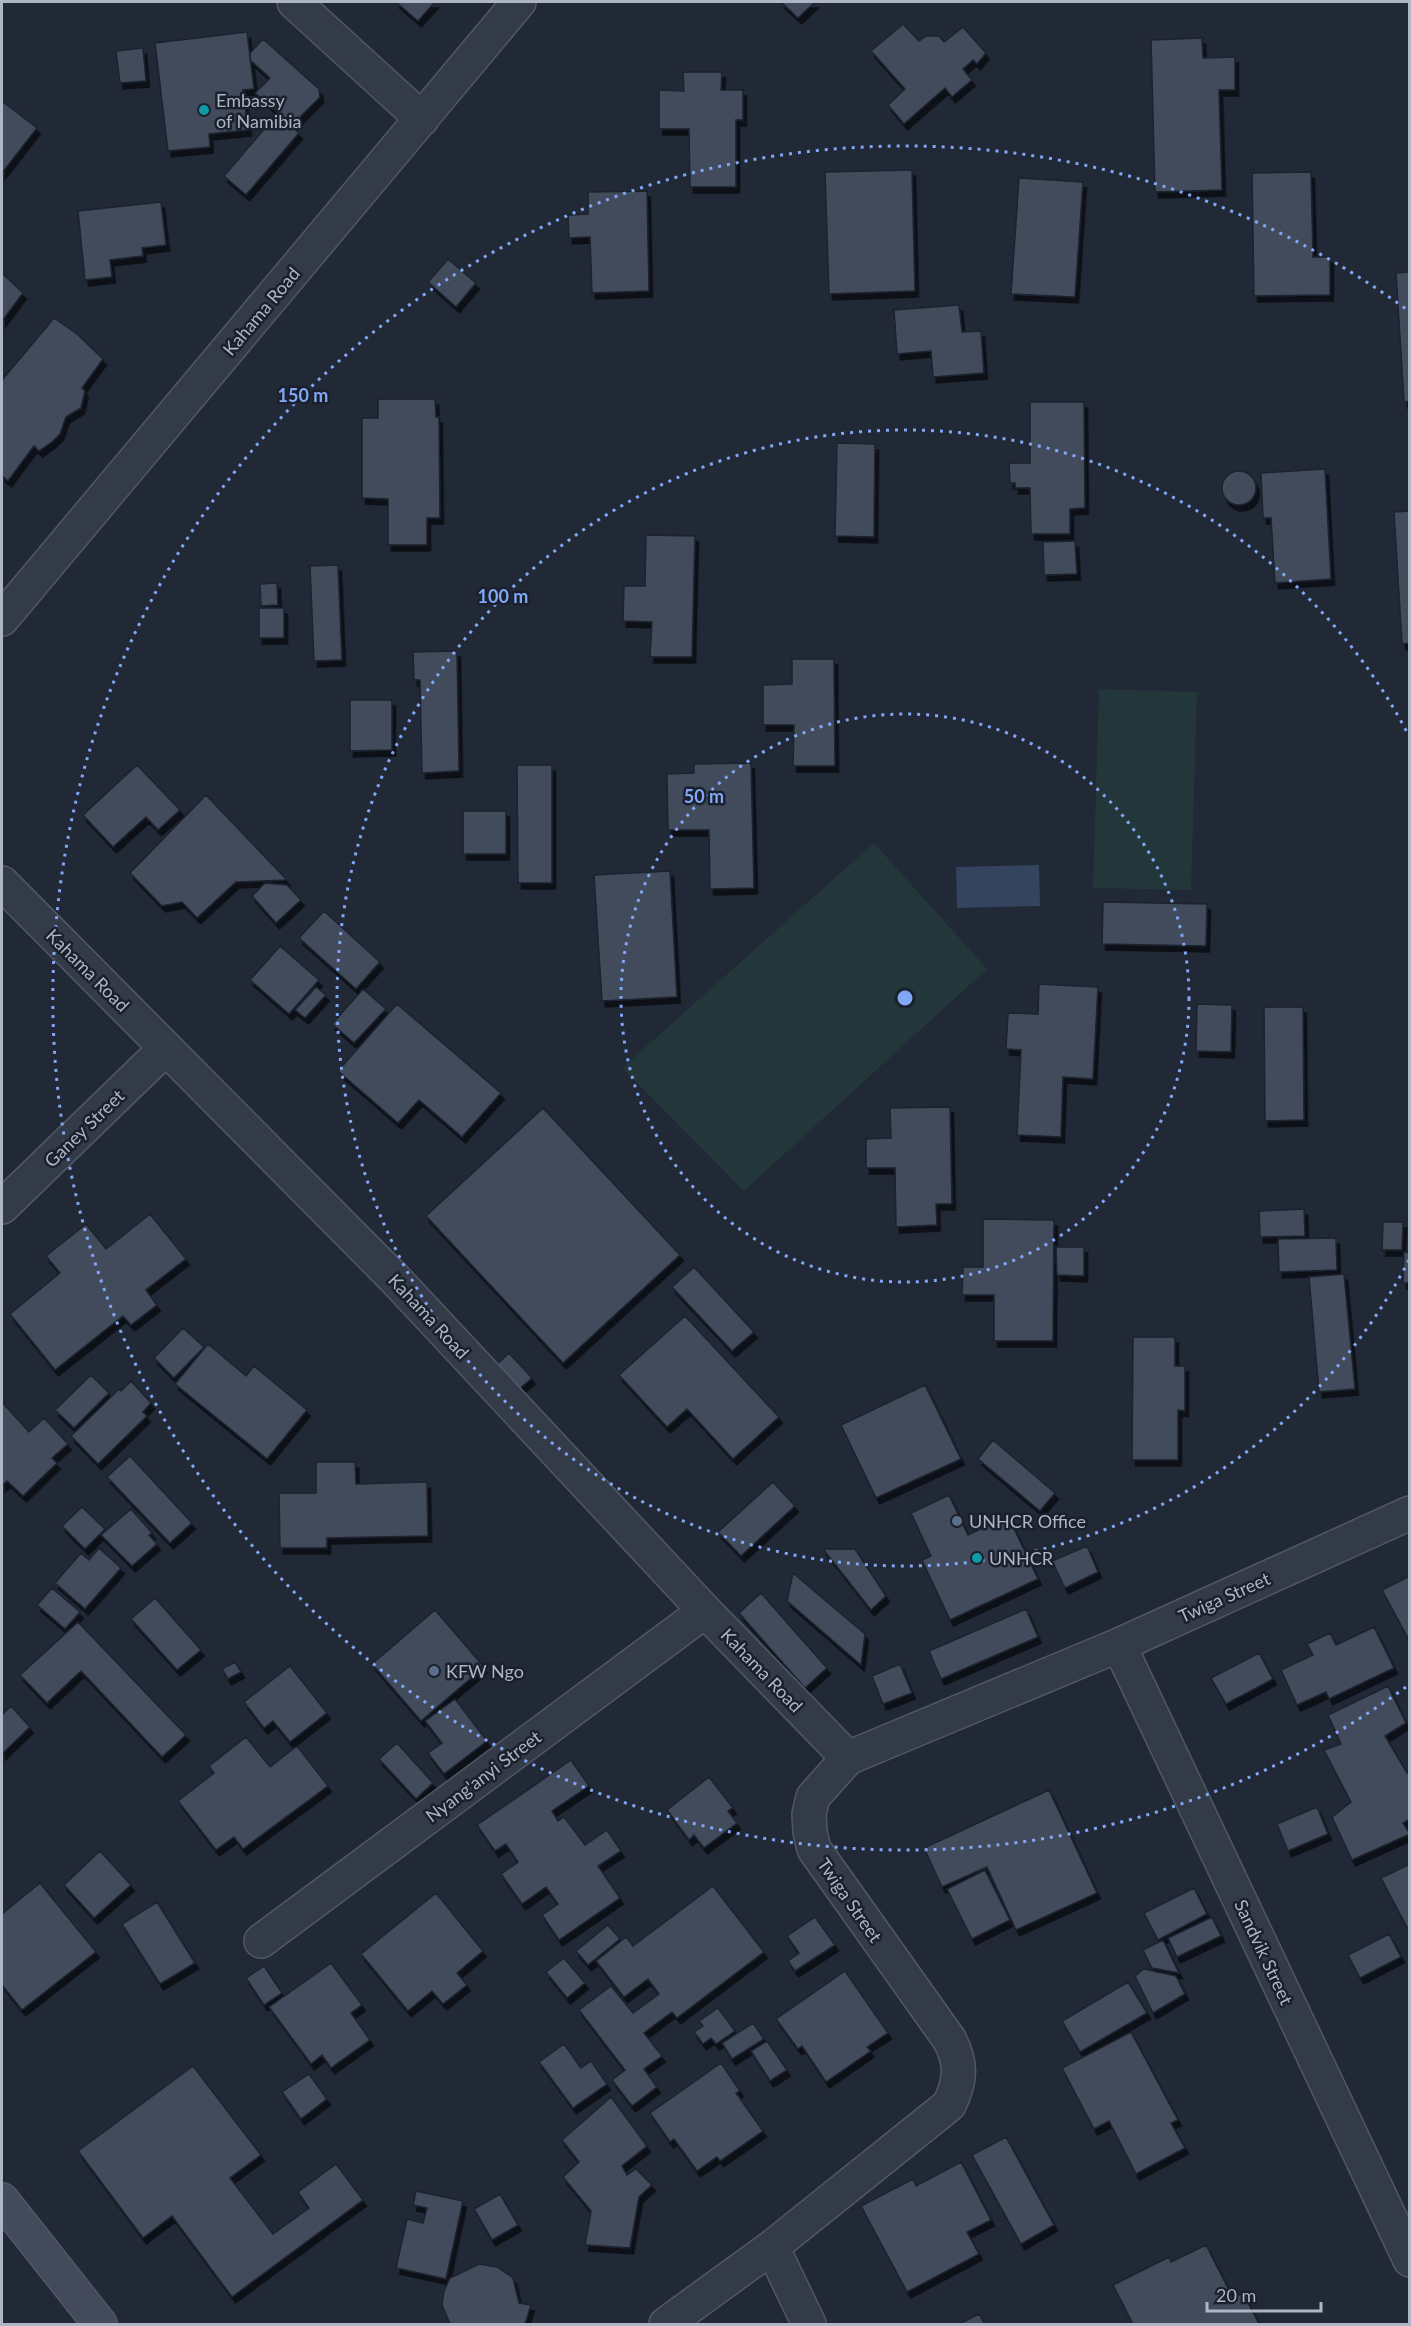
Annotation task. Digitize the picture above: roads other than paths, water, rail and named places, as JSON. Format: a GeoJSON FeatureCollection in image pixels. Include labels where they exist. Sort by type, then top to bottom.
{"type":"FeatureCollection","features":[{"type":"Feature","properties":{"kind":"street"},"geometry":{"type":"LineString","coordinates":[[294,2],[422,119]]}},
{"type":"Feature","properties":{"kind":"street","name":"Kahama Road"},"geometry":{"type":"LineString","coordinates":[[2,620],[519,2]]}},
{"type":"Feature","properties":{"kind":"street","name":"Kahama Road"},"geometry":{"type":"LineString","coordinates":[[2,883],[393,1278],[705,1611],[848,1758]]}},
{"type":"Feature","properties":{"kind":"street","name":"Ganey Street"},"geometry":{"type":"LineString","coordinates":[[2,1207],[166,1048]]}},
{"type":"Feature","properties":{"kind":"street","name":"Twiga Street"},"geometry":{"type":"LineString","coordinates":[[666,2325],[772,2247],[949,2105],[957,2090],[960,2072],[957,2054],[950,2039],[814,1849],[809,1814],[813,1797],[848,1758],[1119,1645],[1410,1513]]}},
{"type":"Feature","properties":{"kind":"street","name":"Nyang'anyi Street"},"geometry":{"type":"LineString","coordinates":[[261,1941],[705,1611]]}},
{"type":"Feature","properties":{"kind":"street","name":"Sandvik Street"},"geometry":{"type":"LineString","coordinates":[[1119,1645],[1410,2260]]}},
{"type":"Feature","properties":{"kind":"street"},"geometry":{"type":"LineString","coordinates":[[2,2200],[100,2325]]}},
{"type":"Feature","properties":{"kind":"street"},"geometry":{"type":"LineString","coordinates":[[772,2247],[809,2325]]}},
{"type":"Feature","properties":{"kind":"water"},"geometry":{"type":"Polygon","coordinates":[[[1039,865],[1040,906],[957,908],[956,867],[1039,865]]]}},
{"type":"Feature","properties":{"kind":"place","name":"Embassy of Namibia"},"geometry":{"type":"Point","coordinates":[204,110]}},
{"type":"Feature","properties":{"kind":"place","name":"UNHCR Office"},"geometry":{"type":"Point","coordinates":[957,1521]}},
{"type":"Feature","properties":{"kind":"place","name":"UNHCR"},"geometry":{"type":"Point","coordinates":[977,1558]}},
{"type":"Feature","properties":{"kind":"place","name":"KFW Ngo"},"geometry":{"type":"Point","coordinates":[434,1671]}}]}
